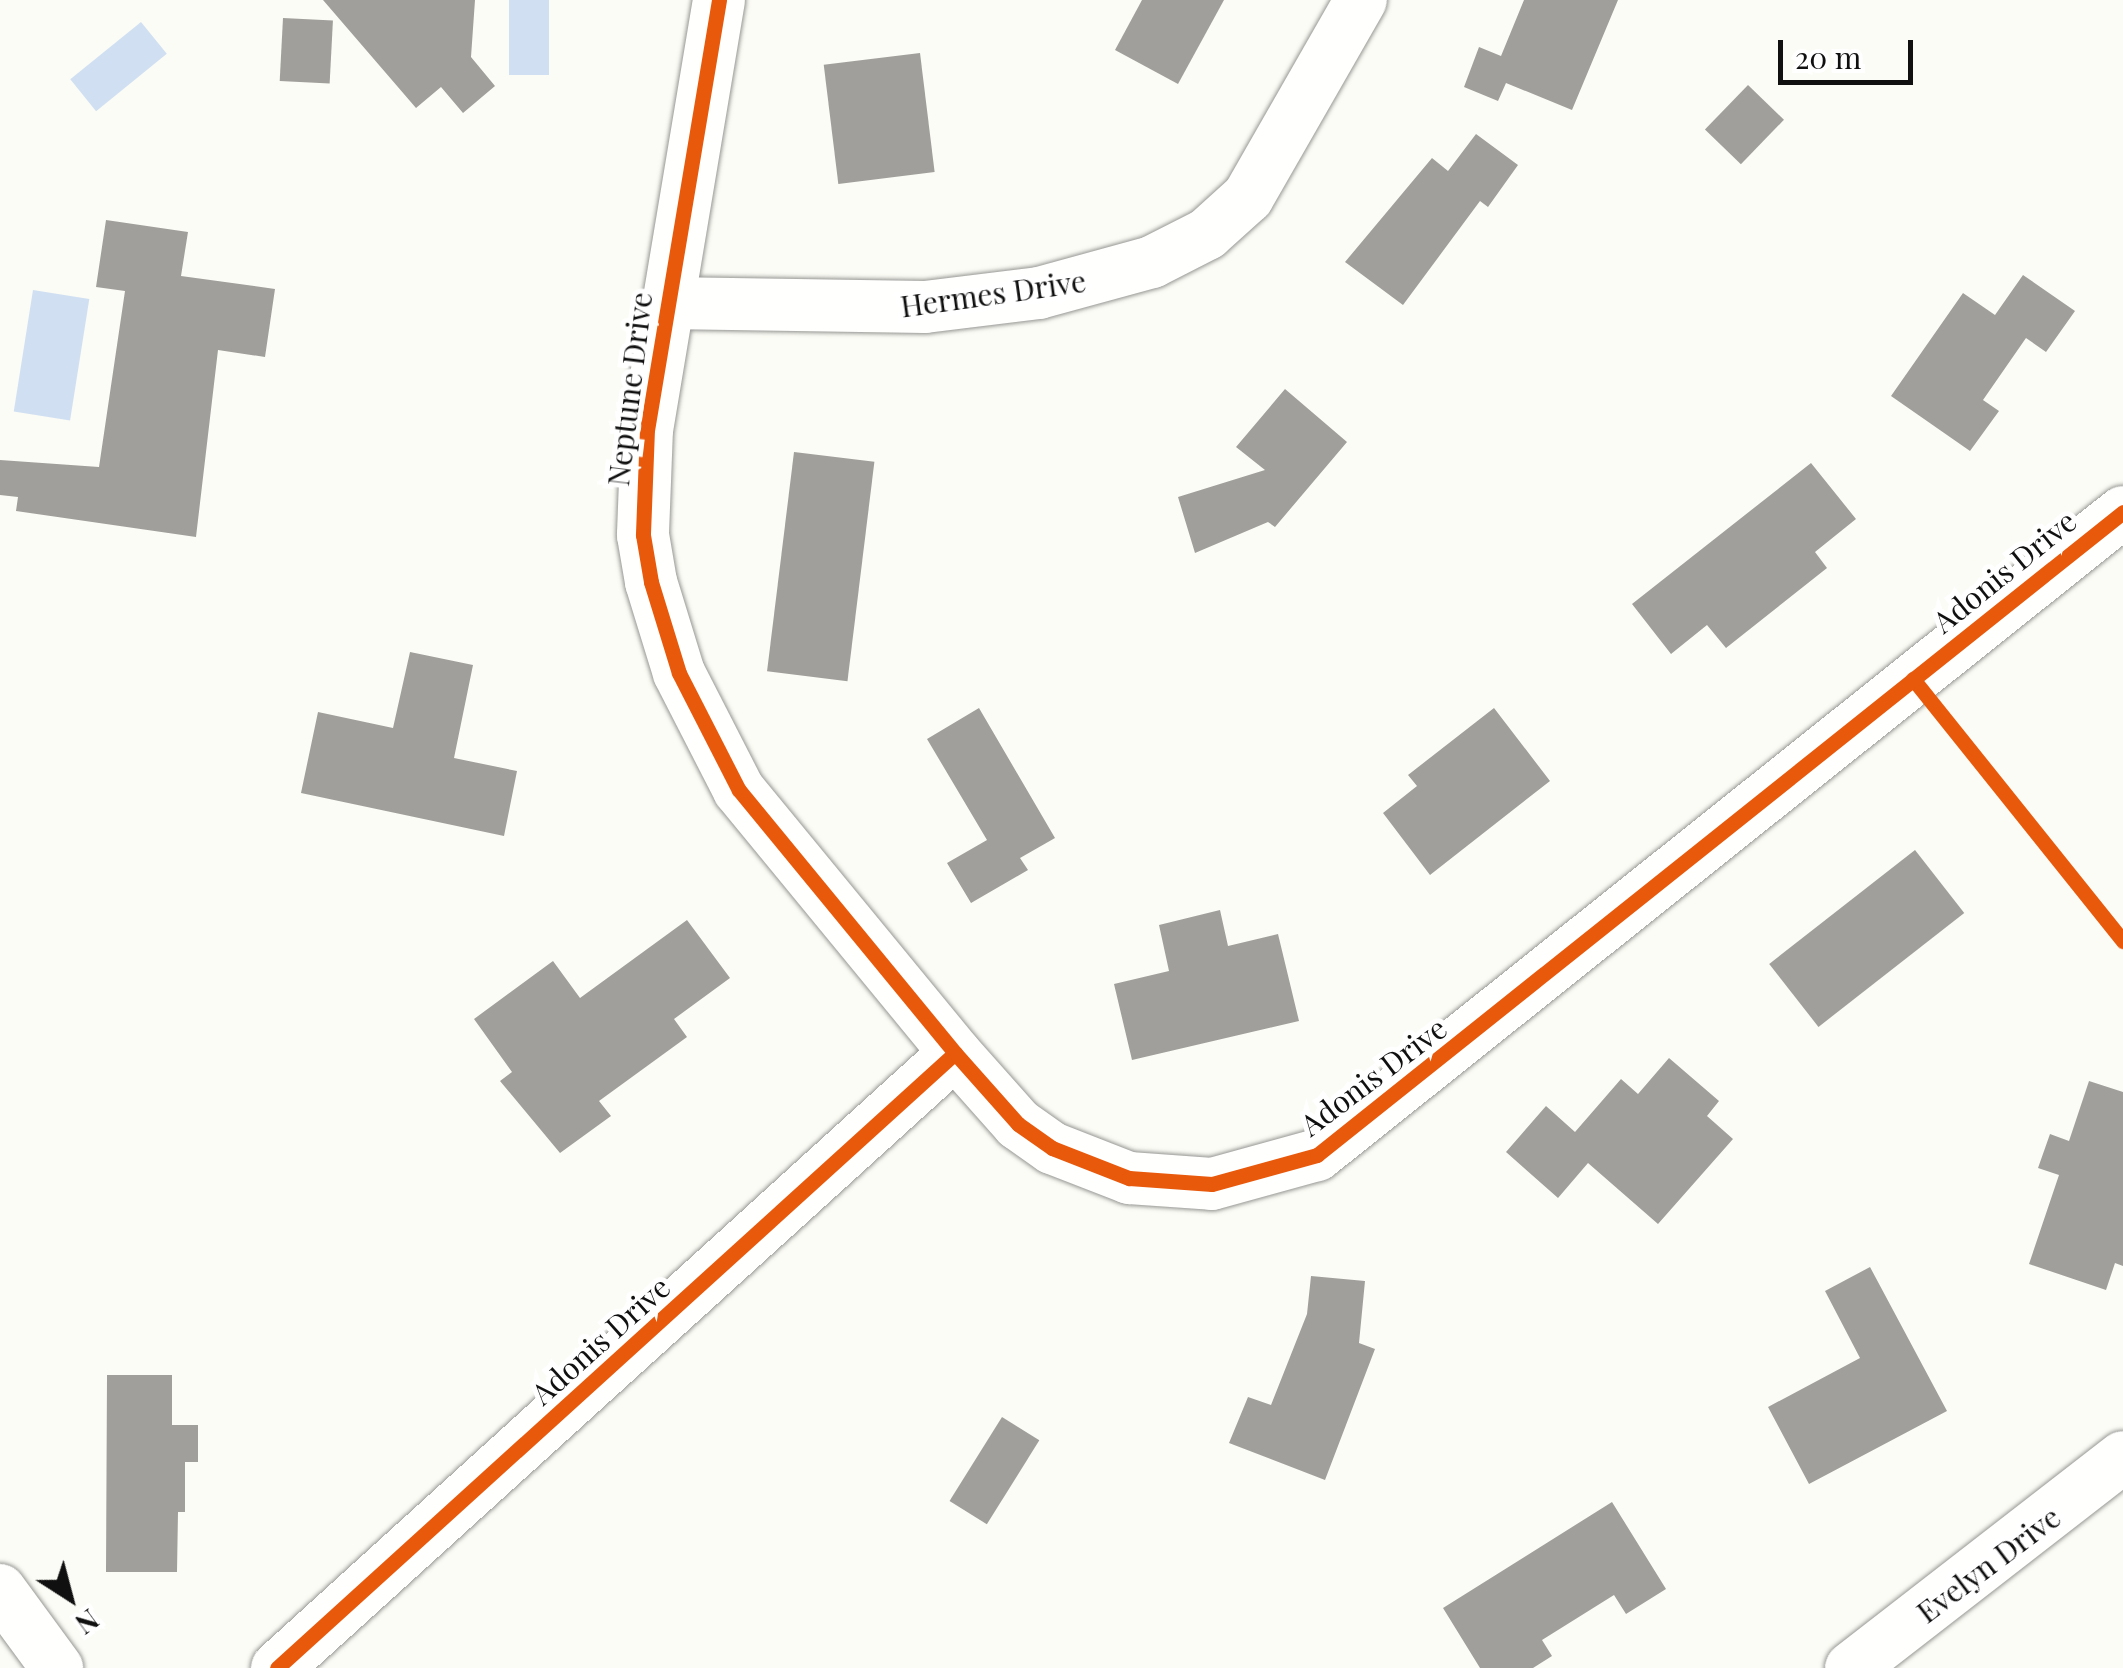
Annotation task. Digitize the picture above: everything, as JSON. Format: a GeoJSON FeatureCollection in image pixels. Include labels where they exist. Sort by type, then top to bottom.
{"type":"FeatureCollection","features":[{"type":"Feature","properties":{"kind":"street","name":"Neptune Drive"},"geometry":{"type":"LineString","coordinates":[[719,0],[647,428],[643,535],[679,673],[740,790],[955,1053]]}},
{"type":"Feature","properties":{"kind":"street","name":"Hermes Drive"},"geometry":{"type":"LineString","coordinates":[[667,303],[926,307],[1039,293],[1152,262],[1207,234],[1248,197],[1361,0]]}},
{"type":"Feature","properties":{"kind":"street","name":"Adonis Drive"},"geometry":{"type":"LineString","coordinates":[[277,1668],[955,1053],[1018,1124],[1077,1160],[1130,1178],[1212,1184],[1317,1154],[2123,512]]}},
{"type":"Feature","properties":{"kind":"street","name":"Evelyn Drive"},"geometry":{"type":"LineString","coordinates":[[1851,1668],[2123,1457]]}},
{"type":"Feature","properties":{"kind":"street"},"geometry":{"type":"LineString","coordinates":[[0,1590],[57,1668]]}},
{"type":"Feature","properties":{"kind":"water"},"geometry":{"type":"Polygon","coordinates":[[[509,0],[549,0],[549,75],[509,75],[509,0]]]}},
{"type":"Feature","properties":{"kind":"water"},"geometry":{"type":"Polygon","coordinates":[[[141,22],[167,54],[96,111],[70,79],[141,22]]]}},
{"type":"Feature","properties":{"kind":"water"},"geometry":{"type":"Polygon","coordinates":[[[33,290],[89,299],[70,420],[14,411],[33,290]]]}},
{"type":"Feature","properties":{"kind":"building"},"geometry":{"type":"Polygon","coordinates":[[[323,0],[475,0],[471,57],[495,86],[463,113],[441,87],[416,108],[323,0]]]}},
{"type":"Feature","properties":{"kind":"building"},"geometry":{"type":"Polygon","coordinates":[[[1142,0],[1224,0],[1178,84],[1115,50],[1142,0]]]}},
{"type":"Feature","properties":{"kind":"building"},"geometry":{"type":"Polygon","coordinates":[[[1524,0],[1618,0],[1572,110],[1506,83],[1498,101],[1464,87],[1479,47],[1501,56],[1524,0]]]}},
{"type":"Feature","properties":{"kind":"building"},"geometry":{"type":"Polygon","coordinates":[[[283,18],[333,21],[330,84],[280,81],[283,18]]]}},
{"type":"Feature","properties":{"kind":"building"},"geometry":{"type":"Polygon","coordinates":[[[920,53],[935,172],[838,184],[824,65],[920,53]]]}},
{"type":"Feature","properties":{"kind":"building"},"geometry":{"type":"Polygon","coordinates":[[[1748,85],[1784,120],[1741,164],[1705,130],[1748,85]]]}},
{"type":"Feature","properties":{"kind":"building"},"geometry":{"type":"Polygon","coordinates":[[[1476,134],[1518,165],[1488,207],[1480,201],[1403,305],[1345,262],[1432,158],[1448,171],[1476,134]]]}},
{"type":"Feature","properties":{"kind":"building"},"geometry":{"type":"Polygon","coordinates":[[[106,220],[188,232],[181,276],[275,289],[265,357],[218,350],[196,537],[16,511],[18,497],[0,495],[0,460],[99,467],[125,291],[96,287],[106,220]]]}},
{"type":"Feature","properties":{"kind":"building"},"geometry":{"type":"Polygon","coordinates":[[[2023,275],[2075,311],[2046,352],[2026,338],[1983,400],[1999,411],[1970,451],[1891,396],[1963,293],[1995,315],[2023,275]]]}},
{"type":"Feature","properties":{"kind":"building"},"geometry":{"type":"Polygon","coordinates":[[[1285,389],[1347,442],[1275,527],[1268,522],[1195,553],[1178,497],[1265,470],[1236,447],[1285,389]]]}},
{"type":"Feature","properties":{"kind":"building"},"geometry":{"type":"Polygon","coordinates":[[[794,452],[874,462],[847,681],[767,671],[794,452]]]}},
{"type":"Feature","properties":{"kind":"building"},"geometry":{"type":"Polygon","coordinates":[[[1811,463],[1856,519],[1815,552],[1827,568],[1726,648],[1707,625],[1671,654],[1632,604],[1811,463]]]}},
{"type":"Feature","properties":{"kind":"building"},"geometry":{"type":"Polygon","coordinates":[[[410,652],[473,665],[454,758],[517,771],[504,836],[301,793],[318,712],[393,728],[410,652]]]}},
{"type":"Feature","properties":{"kind":"building"},"geometry":{"type":"Polygon","coordinates":[[[979,708],[1055,838],[1020,858],[1028,870],[971,903],[947,863],[987,840],[927,739],[979,708]]]}},
{"type":"Feature","properties":{"kind":"building"},"geometry":{"type":"Polygon","coordinates":[[[1494,708],[1550,781],[1430,875],[1383,813],[1417,786],[1408,775],[1494,708]]]}},
{"type":"Feature","properties":{"kind":"building"},"geometry":{"type":"Polygon","coordinates":[[[1915,850],[1964,913],[1818,1027],[1769,964],[1915,850]]]}},
{"type":"Feature","properties":{"kind":"building"},"geometry":{"type":"Polygon","coordinates":[[[1220,910],[1228,946],[1278,934],[1299,1021],[1132,1060],[1114,984],[1169,971],[1159,925],[1220,910]]]}},
{"type":"Feature","properties":{"kind":"building"},"geometry":{"type":"Polygon","coordinates":[[[687,920],[730,978],[674,1019],[687,1037],[599,1101],[611,1116],[560,1153],[500,1081],[512,1072],[474,1019],[553,961],[580,998],[687,920]]]}},
{"type":"Feature","properties":{"kind":"building"},"geometry":{"type":"Polygon","coordinates":[[[1669,1058],[1719,1101],[1707,1116],[1733,1139],[1658,1224],[1588,1163],[1558,1198],[1506,1152],[1546,1106],[1575,1132],[1621,1079],[1638,1094],[1669,1058]]]}},
{"type":"Feature","properties":{"kind":"building"},"geometry":{"type":"Polygon","coordinates":[[[2089,1081],[2123,1092],[2123,1266],[2115,1263],[2106,1290],[2029,1264],[2059,1175],[2038,1168],[2050,1134],[2069,1141],[2089,1081]]]}},
{"type":"Feature","properties":{"kind":"building"},"geometry":{"type":"Polygon","coordinates":[[[1870,1267],[1947,1411],[1809,1484],[1768,1407],[1860,1358],[1825,1291],[1870,1267]]]}},
{"type":"Feature","properties":{"kind":"building"},"geometry":{"type":"Polygon","coordinates":[[[1311,1276],[1365,1281],[1359,1343],[1375,1349],[1325,1480],[1229,1443],[1248,1397],[1271,1405],[1307,1314],[1311,1276]]]}},
{"type":"Feature","properties":{"kind":"building"},"geometry":{"type":"Polygon","coordinates":[[[107,1375],[172,1375],[172,1425],[198,1425],[198,1462],[185,1462],[185,1512],[178,1512],[177,1572],[106,1572],[107,1375]]]}},
{"type":"Feature","properties":{"kind":"building"},"geometry":{"type":"Polygon","coordinates":[[[1002,1417],[1039,1440],[987,1524],[950,1501],[1002,1417]]]}},
{"type":"Feature","properties":{"kind":"building"},"geometry":{"type":"Polygon","coordinates":[[[1612,1502],[1666,1589],[1626,1614],[1614,1595],[1542,1640],[1552,1656],[1533,1668],[1480,1668],[1443,1608],[1612,1502]]]}},
{"type":"Feature","properties":{"kind":"cycle path"},"geometry":{"type":"LineString","coordinates":[[719,0],[647,429],[643,535],[651,582],[679,673],[739,790],[955,1053]]}},
{"type":"Feature","properties":{"kind":"cycle path"},"geometry":{"type":"LineString","coordinates":[[277,1668],[955,1053],[1018,1124],[1052,1148],[1129,1178],[1212,1184],[1317,1155],[2123,512]]}},
{"type":"Feature","properties":{"kind":"cycle path"},"geometry":{"type":"LineString","coordinates":[[1913,679],[2123,941]]}}]}
